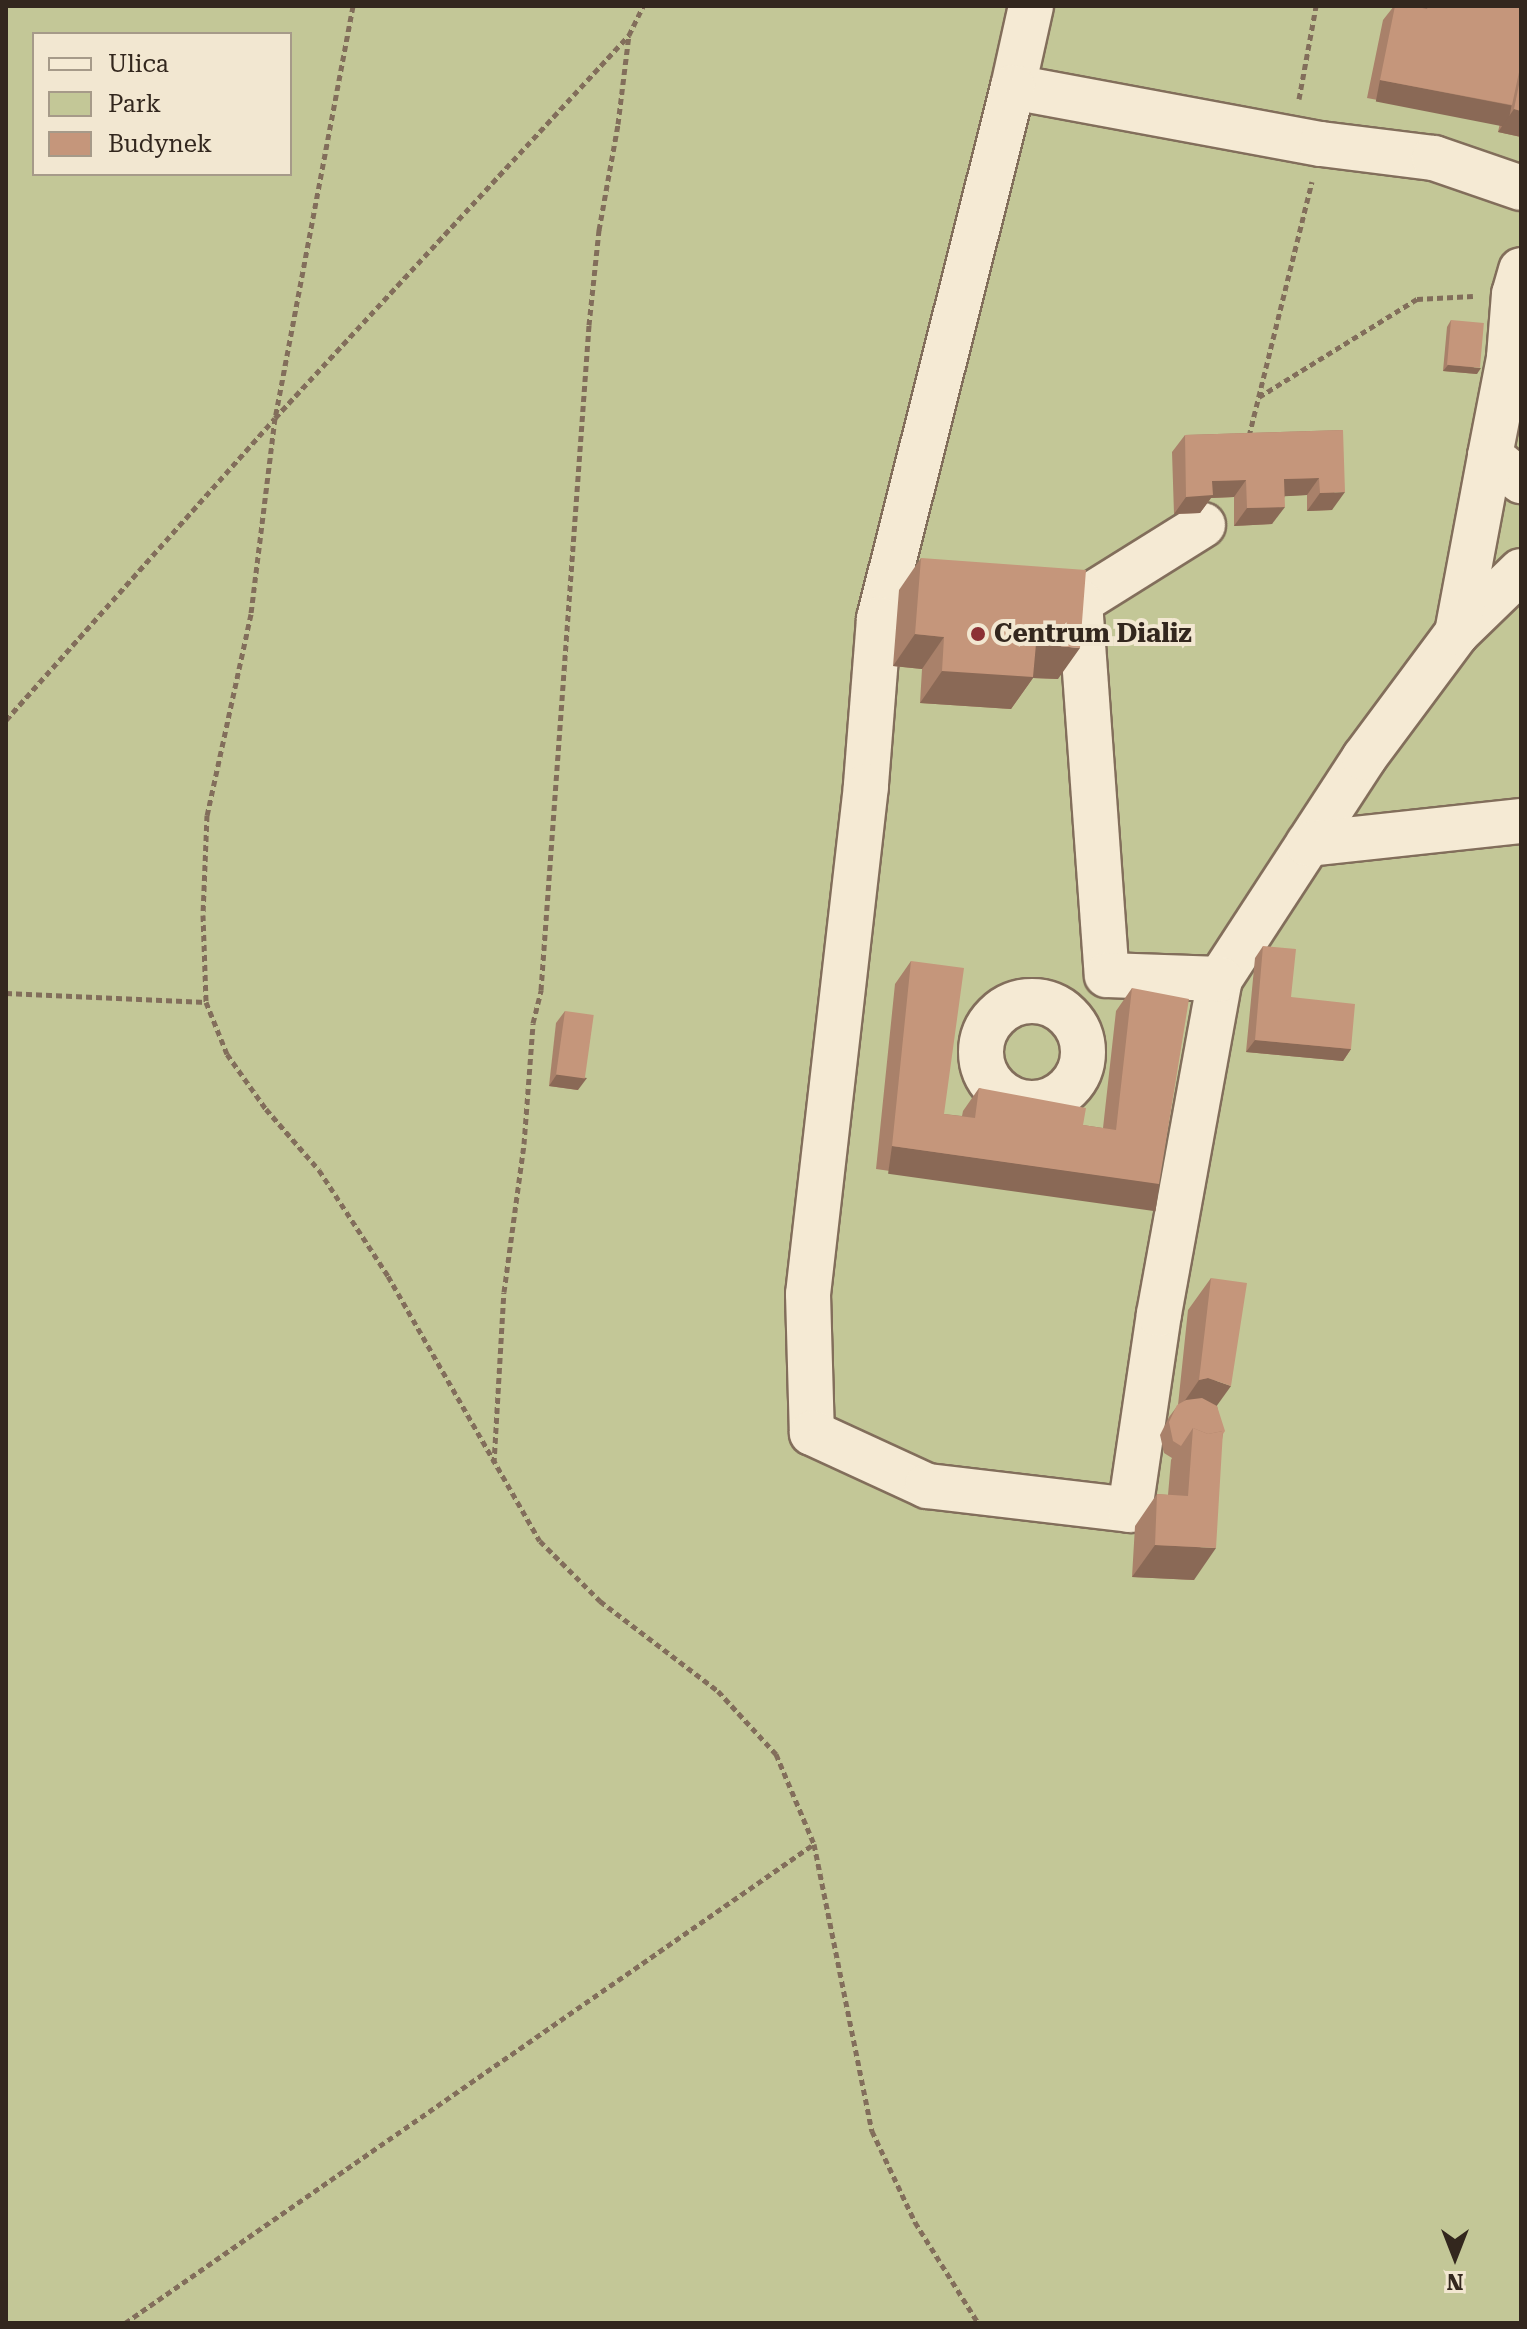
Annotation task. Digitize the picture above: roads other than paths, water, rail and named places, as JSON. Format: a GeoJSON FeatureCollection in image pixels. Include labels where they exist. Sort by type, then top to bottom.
{"type":"FeatureCollection","features":[{"type":"Feature","properties":{"kind":"lane"},"geometry":{"type":"LineString","coordinates":[[1031,6],[879,619],[866,786],[808,1294],[812,1433],[927,1486],[1130,1510],[1159,1314],[1220,979],[1364,758],[1457,633],[1521,571]]}},
{"type":"Feature","properties":{"kind":"lane"},"geometry":{"type":"LineString","coordinates":[[1013,87],[1307,142],[1434,158],[1521,188]]}},
{"type":"Feature","properties":{"kind":"lane"},"geometry":{"type":"LineString","coordinates":[[1457,633],[1506,468],[1509,358],[1519,288]]}},
{"type":"Feature","properties":{"kind":"lane"},"geometry":{"type":"LineString","coordinates":[[1107,975],[1080,602],[1203,525]]}},
{"type":"Feature","properties":{"kind":"lane"},"geometry":{"type":"LineString","coordinates":[[1308,844],[1521,821]]}},
{"type":"Feature","properties":{"kind":"lane"},"geometry":{"type":"LineString","coordinates":[[1065,1012],[1107,975],[1220,979]]}},
{"type":"Feature","properties":{"kind":"place","name":"Centrum Dializ"},"geometry":{"type":"Point","coordinates":[978,634]}}]}
